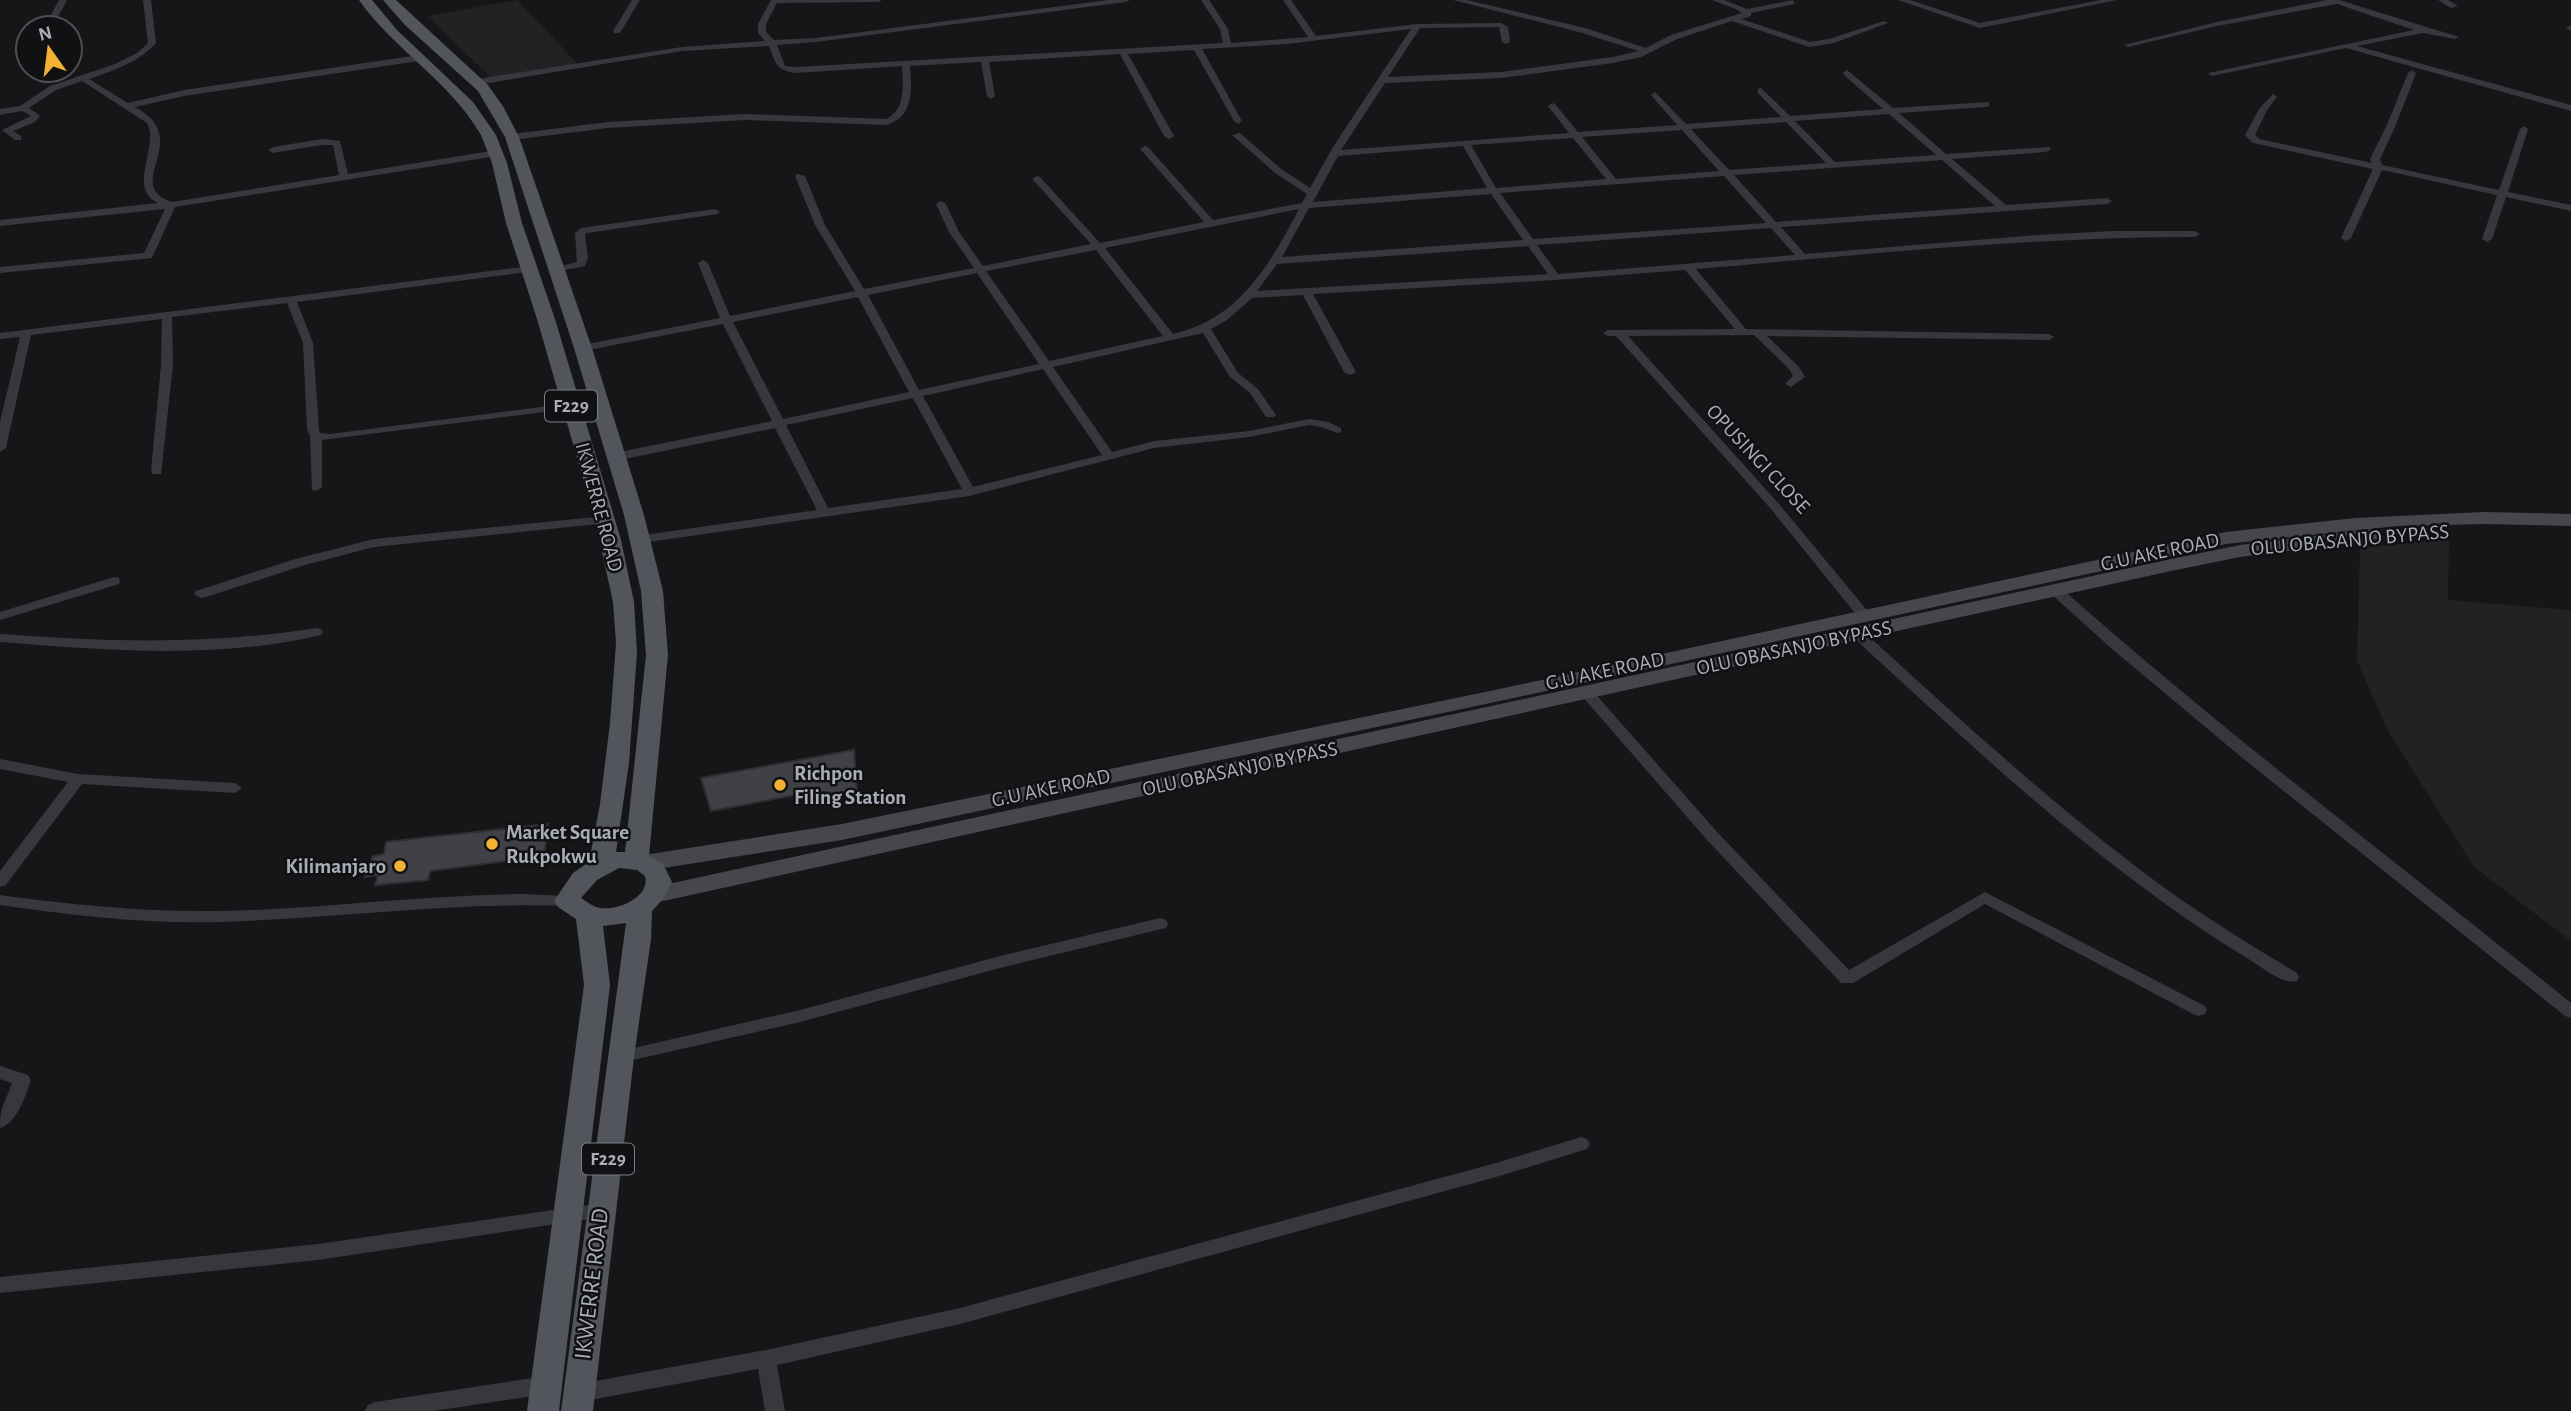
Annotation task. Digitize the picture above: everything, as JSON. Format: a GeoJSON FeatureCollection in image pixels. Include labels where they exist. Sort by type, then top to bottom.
{"type":"FeatureCollection","features":[{"type":"Feature","properties":{"kind":"main road","name":"IKWERRE ROAD"},"geometry":{"type":"LineString","coordinates":[[365,0],[390,30],[448,82],[482,122],[496,153],[512,217],[532,275],[605,520],[624,607],[626,657],[621,746],[614,800],[601,864]]}},
{"type":"Feature","properties":{"kind":"main road","name":"F229"},"geometry":{"type":"LineString","coordinates":[[389,0],[477,82],[501,114],[513,137],[583,348],[641,539],[652,591],[657,655],[640,862],[658,876],[646,901]]}},
{"type":"Feature","properties":{"kind":"main road"},"geometry":{"type":"LineString","coordinates":[[390,30],[412,24]]}},
{"type":"Feature","properties":{"kind":"main road"},"geometry":{"type":"LineString","coordinates":[[532,275],[550,278],[568,338],[576,346],[583,348]]}},
{"type":"Feature","properties":{"kind":"main road","name":"G.U AKE ROAD"},"geometry":{"type":"LineString","coordinates":[[640,862],[685,859],[842,832],[1495,696],[1861,625],[2226,538],[2283,530],[2439,518],[2515,517],[2571,520]]}},
{"type":"Feature","properties":{"kind":"main road","name":"OLU OBASANJO BYPASS"},"geometry":{"type":"LineString","coordinates":[[646,901],[1587,692],[1861,625],[2055,590],[2240,551],[2335,539],[2457,530],[2571,534]]}},
{"type":"Feature","properties":{"kind":"main road"},"geometry":{"type":"LineString","coordinates":[[640,862],[619,860],[601,864],[577,882],[577,907],[613,916],[646,901]]}},
{"type":"Feature","properties":{"kind":"main road","name":"IKWERRE ROAD"},"geometry":{"type":"LineString","coordinates":[[578,1402],[620,1056],[646,901]]}},
{"type":"Feature","properties":{"kind":"main road","name":"F229"},"geometry":{"type":"LineString","coordinates":[[545,1398],[597,985],[577,907]]}},
{"type":"Feature","properties":{"kind":"street"},"geometry":{"type":"LineString","coordinates":[[84,79],[140,55],[152,43],[147,0]]}},
{"type":"Feature","properties":{"kind":"street"},"geometry":{"type":"LineString","coordinates":[[617,31],[636,0]]}},
{"type":"Feature","properties":{"kind":"street"},"geometry":{"type":"LineString","coordinates":[[878,0],[775,0],[766,16],[762,33],[772,43],[782,68],[796,69],[1197,48],[1417,26],[1501,25],[1504,27],[1506,42]]}},
{"type":"Feature","properties":{"kind":"street"},"geometry":{"type":"LineString","coordinates":[[477,82],[682,49],[856,36],[1126,0]]}},
{"type":"Feature","properties":{"kind":"street"},"geometry":{"type":"LineString","coordinates":[[1205,0],[1224,29],[1227,45]]}},
{"type":"Feature","properties":{"kind":"street"},"geometry":{"type":"LineString","coordinates":[[1287,0],[1314,38]]}},
{"type":"Feature","properties":{"kind":"street"},"geometry":{"type":"LineString","coordinates":[[1457,0],[1582,30],[1647,51]]}},
{"type":"Feature","properties":{"kind":"street"},"geometry":{"type":"LineString","coordinates":[[1716,0],[1748,11],[1792,2]]}},
{"type":"Feature","properties":{"kind":"street"},"geometry":{"type":"LineString","coordinates":[[1902,0],[1980,26],[2113,0]]}},
{"type":"Feature","properties":{"kind":"street"},"geometry":{"type":"LineString","coordinates":[[2442,0],[2454,6]]}},
{"type":"Feature","properties":{"kind":"street"},"geometry":{"type":"LineString","coordinates":[[2127,45],[2334,1],[2424,30],[2455,37]]}},
{"type":"Feature","properties":{"kind":"street"},"geometry":{"type":"LineString","coordinates":[[1006,3],[1014,14]]}},
{"type":"Feature","properties":{"kind":"street"},"geometry":{"type":"LineString","coordinates":[[1385,80],[1501,75],[1613,60],[1647,51],[1674,37],[1748,14],[1748,11]]}},
{"type":"Feature","properties":{"kind":"street"},"geometry":{"type":"LineString","coordinates":[[1733,19],[1809,45],[1831,41],[1884,23]]}},
{"type":"Feature","properties":{"kind":"street"},"geometry":{"type":"LineString","coordinates":[[615,457],[1047,365],[1219,323],[1248,295],[1275,261],[1335,153],[1385,80],[1417,26]]}},
{"type":"Feature","properties":{"kind":"street"},"geometry":{"type":"LineString","coordinates":[[2212,73],[2424,30]]}},
{"type":"Feature","properties":{"kind":"street"},"geometry":{"type":"LineString","coordinates":[[2347,46],[2571,108]]}},
{"type":"Feature","properties":{"kind":"street"},"geometry":{"type":"LineString","coordinates":[[1197,48],[1238,121]]}},
{"type":"Feature","properties":{"kind":"street"},"geometry":{"type":"LineString","coordinates":[[1123,52],[1169,136]]}},
{"type":"Feature","properties":{"kind":"street"},"geometry":{"type":"LineString","coordinates":[[127,106],[184,93],[419,58]]}},
{"type":"Feature","properties":{"kind":"street"},"geometry":{"type":"LineString","coordinates":[[984,58],[991,96]]}},
{"type":"Feature","properties":{"kind":"street"},"geometry":{"type":"LineString","coordinates":[[513,137],[608,125],[745,117],[887,122],[900,115],[907,99],[906,63]]}},
{"type":"Feature","properties":{"kind":"street"},"geometry":{"type":"LineString","coordinates":[[2346,238],[2378,168],[2375,159],[2400,100],[2411,85],[2413,72]]}},
{"type":"Feature","properties":{"kind":"street"},"geometry":{"type":"LineString","coordinates":[[1847,73],[2003,208]]}},
{"type":"Feature","properties":{"kind":"street"},"geometry":{"type":"LineString","coordinates":[[84,79],[152,122],[156,133],[148,174],[150,187],[155,198],[171,205]]}},
{"type":"Feature","properties":{"kind":"street"},"geometry":{"type":"LineString","coordinates":[[0,112],[23,108],[53,88],[67,84]]}},
{"type":"Feature","properties":{"kind":"street"},"geometry":{"type":"LineString","coordinates":[[1761,90],[1833,164]]}},
{"type":"Feature","properties":{"kind":"street"},"geometry":{"type":"LineString","coordinates":[[1655,95],[1802,256]]}},
{"type":"Feature","properties":{"kind":"street"},"geometry":{"type":"LineString","coordinates":[[2273,97],[2263,109],[2251,138],[2273,146],[2571,208]]}},
{"type":"Feature","properties":{"kind":"street"},"geometry":{"type":"LineString","coordinates":[[1335,153],[1986,104]]}},
{"type":"Feature","properties":{"kind":"street"},"geometry":{"type":"LineString","coordinates":[[1552,106],[1614,183]]}},
{"type":"Feature","properties":{"kind":"street"},"geometry":{"type":"LineString","coordinates":[[18,138],[6,130],[32,120],[36,114],[23,108]]}},
{"type":"Feature","properties":{"kind":"street"},"geometry":{"type":"LineString","coordinates":[[2487,239],[2524,129]]}},
{"type":"Feature","properties":{"kind":"street"},"geometry":{"type":"LineString","coordinates":[[1237,135],[1278,172],[1312,193]]}},
{"type":"Feature","properties":{"kind":"street"},"geometry":{"type":"LineString","coordinates":[[273,150],[337,142],[344,179]]}},
{"type":"Feature","properties":{"kind":"street"},"geometry":{"type":"LineString","coordinates":[[1466,144],[1494,192],[1555,277]]}},
{"type":"Feature","properties":{"kind":"street"},"geometry":{"type":"LineString","coordinates":[[1145,149],[1210,223]]}},
{"type":"Feature","properties":{"kind":"street"},"geometry":{"type":"LineString","coordinates":[[583,348],[1306,205],[2046,149]]}},
{"type":"Feature","properties":{"kind":"street"},"geometry":{"type":"LineString","coordinates":[[0,223],[171,205],[496,153]]}},
{"type":"Feature","properties":{"kind":"street"},"geometry":{"type":"LineString","coordinates":[[800,176],[820,225],[861,292],[970,492]]}},
{"type":"Feature","properties":{"kind":"street"},"geometry":{"type":"LineString","coordinates":[[1037,178],[1098,246],[1170,337]]}},
{"type":"Feature","properties":{"kind":"street"},"geometry":{"type":"LineString","coordinates":[[1275,261],[2107,201]]}},
{"type":"Feature","properties":{"kind":"street"},"geometry":{"type":"LineString","coordinates":[[941,204],[954,232],[1109,456]]}},
{"type":"Feature","properties":{"kind":"street"},"geometry":{"type":"LineString","coordinates":[[0,270],[148,256],[171,205]]}},
{"type":"Feature","properties":{"kind":"street"},"geometry":{"type":"LineString","coordinates":[[555,269],[581,264],[583,258],[580,233],[584,230],[715,212]]}},
{"type":"Feature","properties":{"kind":"street"},"geometry":{"type":"LineString","coordinates":[[1248,295],[1555,277],[2087,235],[2195,234]]}},
{"type":"Feature","properties":{"kind":"street"},"geometry":{"type":"LineString","coordinates":[[704,263],[726,319],[825,514]]}},
{"type":"Feature","properties":{"kind":"street"},"geometry":{"type":"LineString","coordinates":[[1687,265],[1743,332],[2049,337]]}},
{"type":"Feature","properties":{"kind":"street"},"geometry":{"type":"LineString","coordinates":[[0,336],[490,274],[532,275]]}},
{"type":"Feature","properties":{"kind":"street"},"geometry":{"type":"LineString","coordinates":[[1307,292],[1350,372]]}},
{"type":"Feature","properties":{"kind":"street"},"geometry":{"type":"LineString","coordinates":[[292,301],[308,343],[313,430],[316,436],[316,487]]}},
{"type":"Feature","properties":{"kind":"street"},"geometry":{"type":"LineString","coordinates":[[157,471],[167,365],[167,315]]}},
{"type":"Feature","properties":{"kind":"street"},"geometry":{"type":"LineString","coordinates":[[1205,328],[1234,375],[1254,391],[1270,415]]}},
{"type":"Feature","properties":{"kind":"street","name":"OPUSINGI CLOSE"},"geometry":{"type":"LineString","coordinates":[[1743,332],[1614,333],[1791,522],[1861,625],[1981,746],[2152,886],[2231,943],[2291,977]]}},
{"type":"Feature","properties":{"kind":"street"},"geometry":{"type":"LineString","coordinates":[[1758,332],[1795,369],[1799,377],[1791,384]]}},
{"type":"Feature","properties":{"kind":"street"},"geometry":{"type":"LineString","coordinates":[[0,448],[26,333]]}},
{"type":"Feature","properties":{"kind":"street"},"geometry":{"type":"LineString","coordinates":[[316,436],[330,437],[572,406]]}},
{"type":"Feature","properties":{"kind":"street"},"geometry":{"type":"LineString","coordinates":[[641,539],[970,492],[1154,444],[1249,433],[1308,422],[1324,424],[1337,430]]}},
{"type":"Feature","properties":{"kind":"street"},"geometry":{"type":"LineString","coordinates":[[201,594],[300,562],[374,543],[605,520]]}},
{"type":"Feature","properties":{"kind":"street"},"geometry":{"type":"LineString","coordinates":[[0,616],[114,581]]}},
{"type":"Feature","properties":{"kind":"street"},"geometry":{"type":"LineString","coordinates":[[2055,590],[2116,646],[2214,728],[2489,944],[2571,1012]]}},
{"type":"Feature","properties":{"kind":"street"},"geometry":{"type":"LineString","coordinates":[[0,638],[111,647],[205,647],[275,640],[316,632]]}},
{"type":"Feature","properties":{"kind":"street"},"geometry":{"type":"LineString","coordinates":[[1587,692],[1713,837],[1847,979],[1985,897],[2199,1010]]}},
{"type":"Feature","properties":{"kind":"street"},"geometry":{"type":"LineString","coordinates":[[0,764],[78,779],[235,788]]}},
{"type":"Feature","properties":{"kind":"street"},"geometry":{"type":"LineString","coordinates":[[0,883],[78,779]]}},
{"type":"Feature","properties":{"kind":"street"},"geometry":{"type":"LineString","coordinates":[[0,900],[83,912],[172,916],[236,915],[433,900],[577,907]]}},
{"type":"Feature","properties":{"kind":"street"},"geometry":{"type":"LineString","coordinates":[[620,1056],[800,1016],[1004,961],[1160,924]]}},
{"type":"Feature","properties":{"kind":"street"},"geometry":{"type":"LineString","coordinates":[[0,1072],[22,1080],[14,1102],[0,1121]]}},
{"type":"Feature","properties":{"kind":"street"},"geometry":{"type":"LineString","coordinates":[[578,1402],[960,1316],[1496,1170],[1581,1144]]}},
{"type":"Feature","properties":{"kind":"street"},"geometry":{"type":"LineString","coordinates":[[0,1285],[318,1252],[602,1210]]}},
{"type":"Feature","properties":{"kind":"street"},"geometry":{"type":"LineString","coordinates":[[766,1359],[775,1411]]}},
{"type":"Feature","properties":{"kind":"street"},"geometry":{"type":"LineString","coordinates":[[375,1411],[545,1398]]}},
{"type":"Feature","properties":{"kind":"shaded area"},"geometry":{"type":"Polygon","coordinates":[[[517,0],[579,65],[490,77],[427,16],[517,0]]]}},
{"type":"Feature","properties":{"kind":"shaded area"},"geometry":{"type":"Polygon","coordinates":[[[2449,539],[2448,600],[2571,610],[2571,941],[2474,867],[2388,731],[2357,661],[2360,548],[2449,539]]]}},
{"type":"Feature","properties":{"kind":"building","name":"Richpon Filing Station"},"geometry":{"type":"Polygon","coordinates":[[[854,750],[857,794],[811,792],[711,811],[701,778],[854,750]]]}},
{"type":"Feature","properties":{"kind":"building"},"geometry":{"type":"Polygon","coordinates":[[[548,824],[544,856],[430,871],[428,880],[375,885],[378,875],[365,877],[373,856],[384,854],[386,842],[548,824]]]}},
{"type":"Feature","properties":{"kind":"place","name":"Richpon Filing Station"},"geometry":{"type":"Point","coordinates":[780,785]}},
{"type":"Feature","properties":{"kind":"place","name":"Market Square Rukpokwu"},"geometry":{"type":"Point","coordinates":[492,844]}},
{"type":"Feature","properties":{"kind":"place","name":"Kilimanjaro"},"geometry":{"type":"Point","coordinates":[400,866]}}]}
